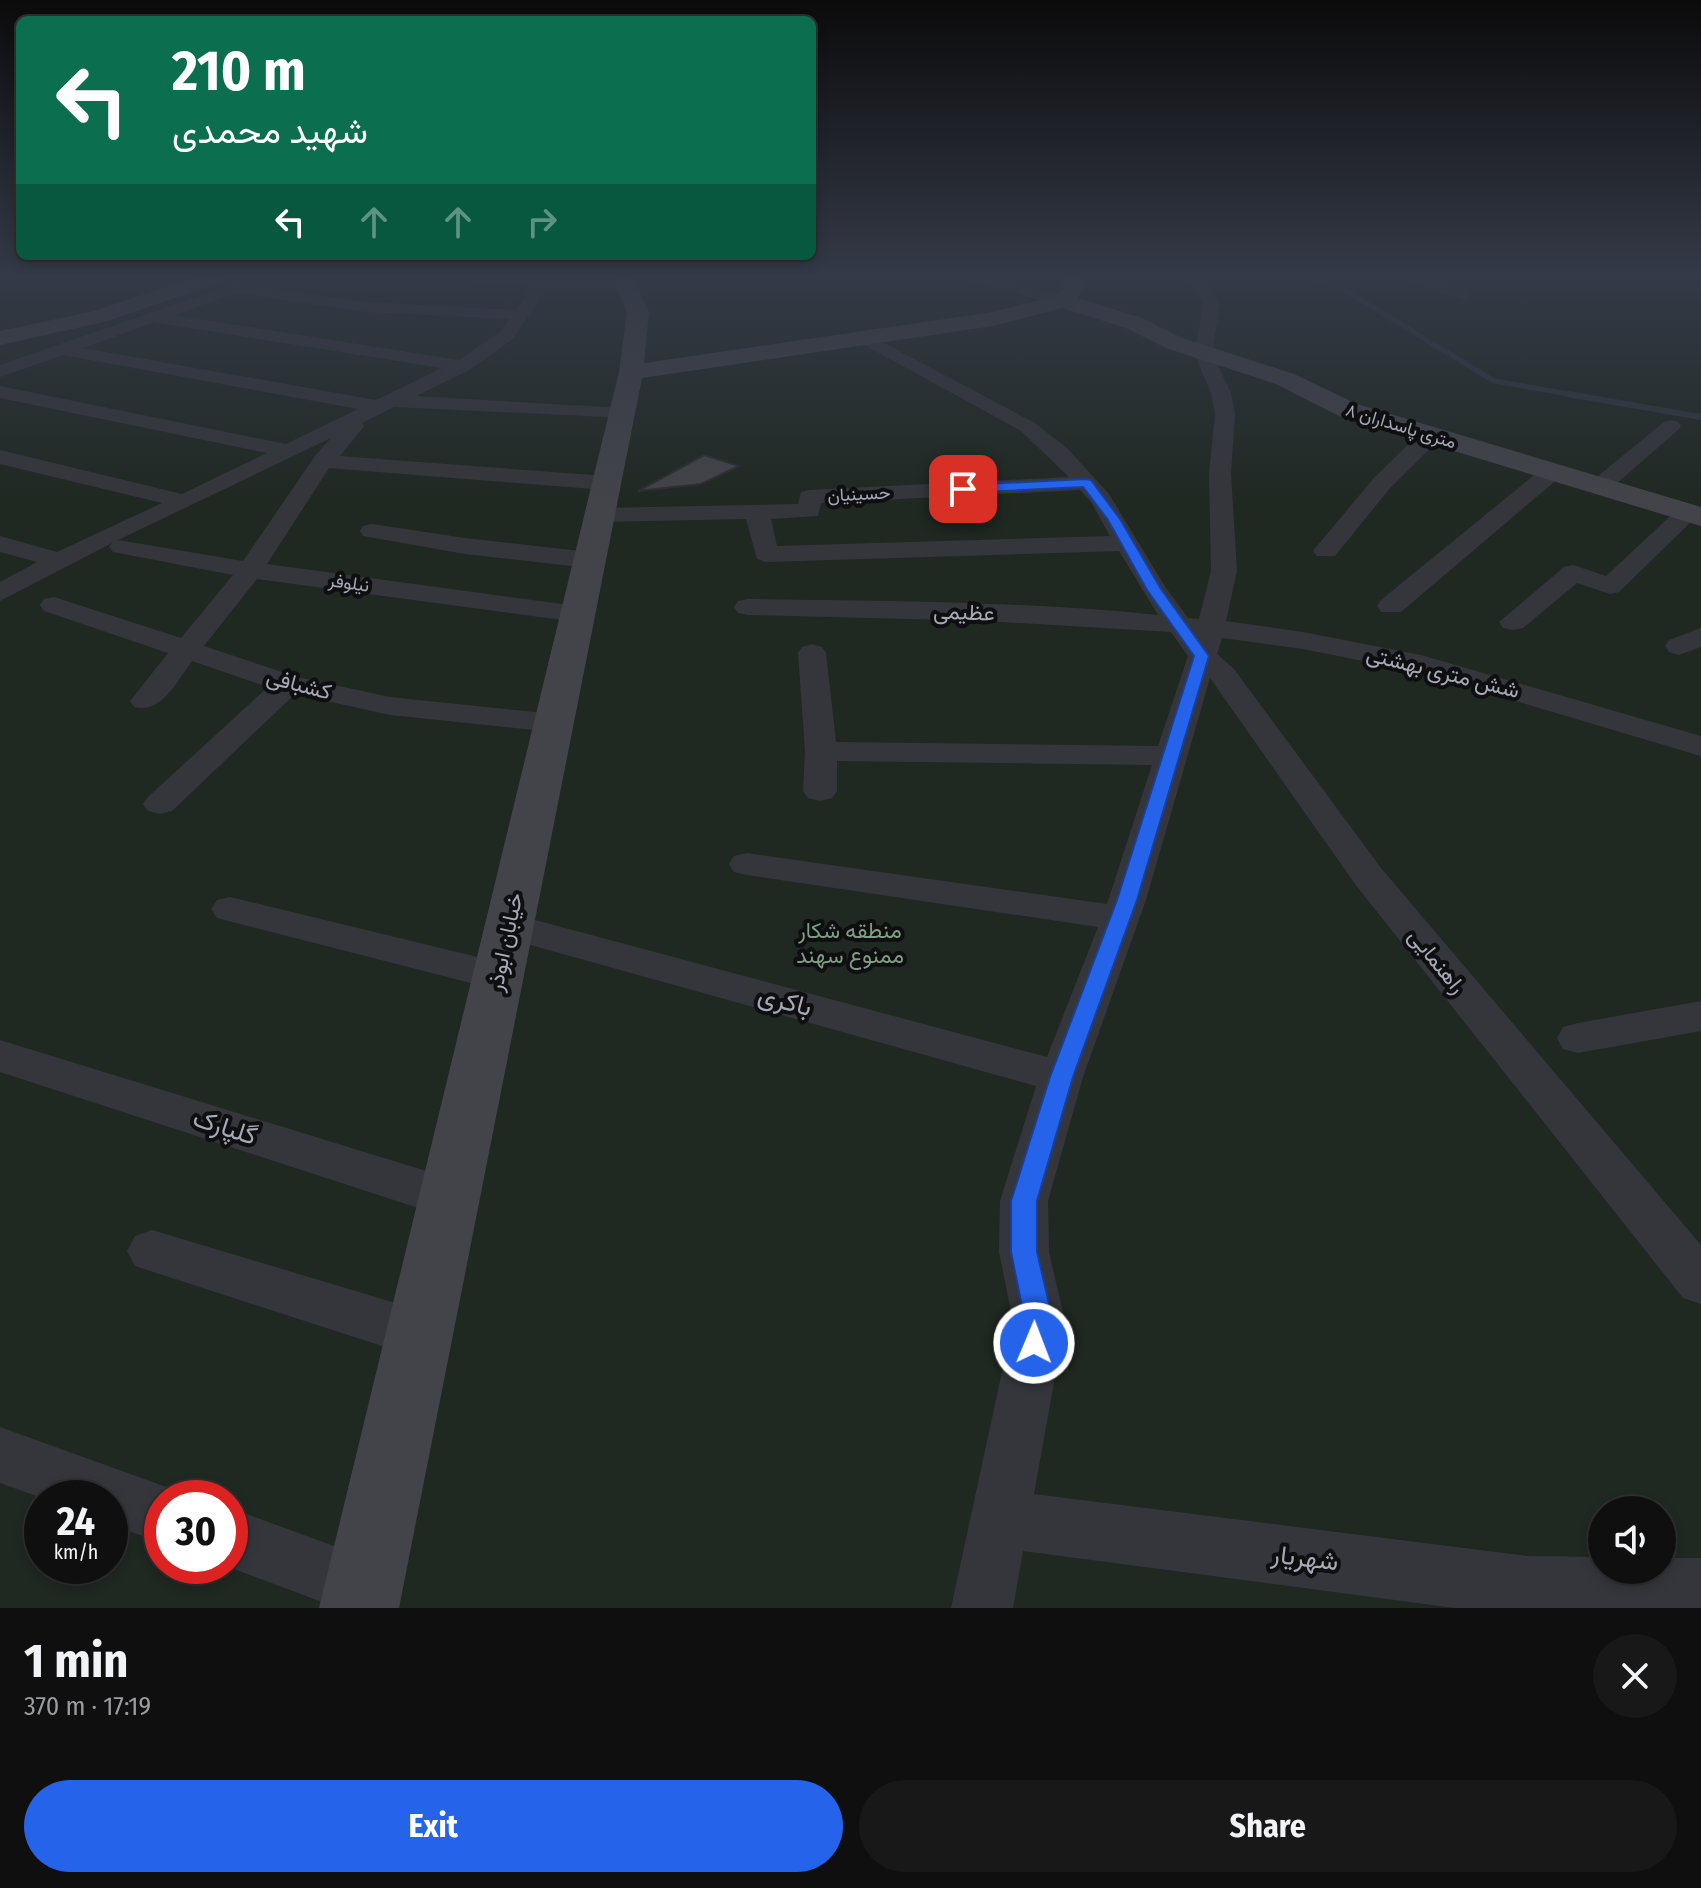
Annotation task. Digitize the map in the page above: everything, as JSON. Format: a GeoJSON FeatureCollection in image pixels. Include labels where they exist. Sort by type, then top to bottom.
{"type":"FeatureCollection","features":[{"type":"Feature","properties":{"kind":"main road","name":"خیابان ابوذر"},"geometry":{"type":"LineString","coordinates":[[361,1597],[626,393],[632,353]]}},
{"type":"Feature","properties":{"kind":"main road"},"geometry":{"type":"LineString","coordinates":[[626,393],[800,353]]}},
{"type":"Feature","properties":{"kind":"main road","name":"۸ متری پاسداران"},"geometry":{"type":"LineString","coordinates":[[1203,353],[1285,379],[1348,410],[1694,515]]}},
{"type":"Feature","properties":{"kind":"street"},"geometry":{"type":"LineString","coordinates":[[0,371],[51,353]]}},
{"type":"Feature","properties":{"kind":"street"},"geometry":{"type":"LineString","coordinates":[[84,353],[378,407],[626,393]]}},
{"type":"Feature","properties":{"kind":"street"},"geometry":{"type":"LineString","coordinates":[[380,353],[462,366]]}},
{"type":"Feature","properties":{"kind":"street"},"geometry":{"type":"LineString","coordinates":[[0,593],[58,560],[185,502],[462,366],[481,353]]}},
{"type":"Feature","properties":{"kind":"street","name":"راهنمایی"},"geometry":{"type":"LineString","coordinates":[[893,353],[1028,427],[1059,453],[1086,483],[1107,509],[1154,590],[1198,636],[1368,876],[1701,1282]]}},
{"type":"Feature","properties":{"kind":"street"},"geometry":{"type":"LineString","coordinates":[[982,1608],[1039,1321],[1024,1252],[1024,1201],[1061,1077],[1120,918],[1171,756],[1198,636],[1224,571],[1220,473],[1225,414],[1221,393],[1203,353]]}},
{"type":"Feature","properties":{"kind":"street"},"geometry":{"type":"LineString","coordinates":[[0,392],[289,451]]}},
{"type":"Feature","properties":{"kind":"street"},"geometry":{"type":"LineString","coordinates":[[145,701],[189,650],[250,570],[323,461],[378,407]]}},
{"type":"Feature","properties":{"kind":"street"},"geometry":{"type":"LineString","coordinates":[[1600,486],[1671,426]]}},
{"type":"Feature","properties":{"kind":"street"},"geometry":{"type":"LineString","coordinates":[[1326,551],[1382,483],[1431,435]]}},
{"type":"Feature","properties":{"kind":"street"},"geometry":{"type":"LineString","coordinates":[[0,457],[185,502]]}},
{"type":"Feature","properties":{"kind":"street"},"geometry":{"type":"LineString","coordinates":[[323,461],[598,519]]}},
{"type":"Feature","properties":{"kind":"street"},"geometry":{"type":"LineString","coordinates":[[1391,606],[1552,472]]}},
{"type":"Feature","properties":{"kind":"street","name":"حسینیان"},"geometry":{"type":"LineString","coordinates":[[598,519],[810,511],[809,497],[1086,483]]}},
{"type":"Feature","properties":{"kind":"street"},"geometry":{"type":"LineString","coordinates":[[757,512],[766,554],[1128,543]]}},
{"type":"Feature","properties":{"kind":"street"},"geometry":{"type":"LineString","coordinates":[[1513,622],[1573,573],[1610,586],[1694,515]]}},
{"type":"Feature","properties":{"kind":"street"},"geometry":{"type":"LineString","coordinates":[[372,531],[465,546],[598,519]]}},
{"type":"Feature","properties":{"kind":"street"},"geometry":{"type":"LineString","coordinates":[[0,544],[58,560]]}},
{"type":"Feature","properties":{"kind":"street","name":"نیلوفر"},"geometry":{"type":"LineString","coordinates":[[122,547],[250,570],[577,614]]}},
{"type":"Feature","properties":{"kind":"street","name":"کشبافی"},"geometry":{"type":"LineString","coordinates":[[54,605],[289,684],[390,706],[553,723]]}},
{"type":"Feature","properties":{"kind":"street","name":"عظیمی"},"geometry":{"type":"LineString","coordinates":[[748,607],[975,612],[1198,636]]}},
{"type":"Feature","properties":{"kind":"street","name":"شش متری بهشتی"},"geometry":{"type":"LineString","coordinates":[[1198,636],[1381,655],[1521,691],[1701,746]]}},
{"type":"Feature","properties":{"kind":"street"},"geometry":{"type":"LineString","coordinates":[[812,653],[821,751],[820,791]]}},
{"type":"Feature","properties":{"kind":"street"},"geometry":{"type":"LineString","coordinates":[[160,804],[289,684]]}},
{"type":"Feature","properties":{"kind":"street"},"geometry":{"type":"LineString","coordinates":[[821,751],[1171,756]]}},
{"type":"Feature","properties":{"kind":"street"},"geometry":{"type":"LineString","coordinates":[[747,864],[1120,918]]}},
{"type":"Feature","properties":{"kind":"street"},"geometry":{"type":"LineString","coordinates":[[230,909],[498,976]]}},
{"type":"Feature","properties":{"kind":"street","name":"باکری"},"geometry":{"type":"LineString","coordinates":[[509,926],[1061,1077]]}},
{"type":"Feature","properties":{"kind":"street"},"geometry":{"type":"LineString","coordinates":[[1578,1038],[1701,1016]]}},
{"type":"Feature","properties":{"kind":"street","name":"گلپارک"},"geometry":{"type":"LineString","coordinates":[[0,1056],[449,1198]]}},
{"type":"Feature","properties":{"kind":"street"},"geometry":{"type":"LineString","coordinates":[[152,1251],[419,1334]]}},
{"type":"Feature","properties":{"kind":"street"},"geometry":{"type":"LineString","coordinates":[[0,1455],[144,1507]]}},
{"type":"Feature","properties":{"kind":"street","name":"شهریار"},"geometry":{"type":"LineString","coordinates":[[1000,1519],[1486,1595],[1528,1587],[1701,1589]]}},
{"type":"Feature","properties":{"kind":"street"},"geometry":{"type":"LineString","coordinates":[[248,1546],[361,1597]]}},
{"type":"Feature","properties":{"kind":"green space","name":"منطقه شکار ممنوع سهند"},"geometry":{"type":"Polygon","coordinates":[[[0,353],[1701,353],[1701,1608],[0,1608],[0,353]]]}},
{"type":"Feature","properties":{"kind":"building"},"geometry":{"type":"Polygon","coordinates":[[[704,455],[739,466],[701,484],[638,491],[704,455]]]}},
{"type":"Feature","properties":{"kind":"waterway"},"geometry":{"type":"LineString","coordinates":[[1448,353],[1494,381],[1580,396]]}},
{"type":"Feature","properties":{"kind":"waterway"},"geometry":{"type":"LineString","coordinates":[[1568,394],[1701,417]]}},
{"type":"Feature","properties":{"kind":"route"},"geometry":{"type":"LineString","coordinates":[[963,489],[1086,483],[1101,499],[1154,590],[1202,656],[1127,900],[1061,1077],[1024,1201],[1024,1252],[1039,1321],[1034,1343]]}}]}
